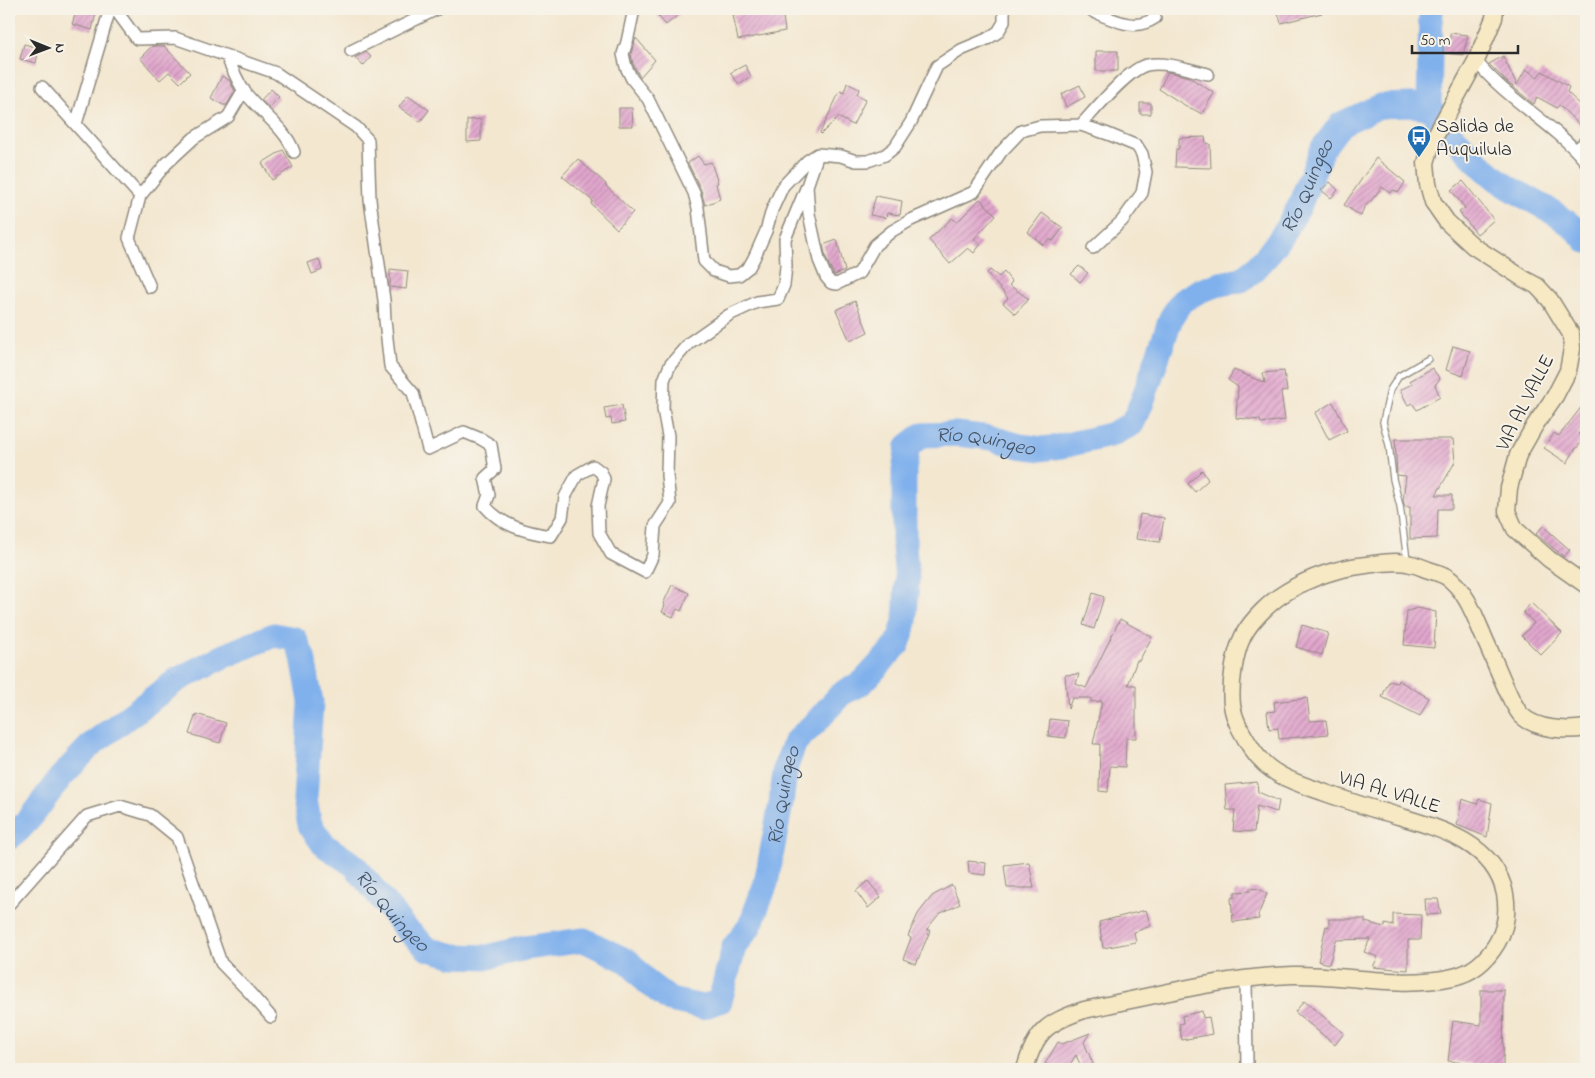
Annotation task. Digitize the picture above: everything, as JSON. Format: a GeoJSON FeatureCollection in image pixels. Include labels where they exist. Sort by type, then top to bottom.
{"type":"FeatureCollection","features":[{"type":"Feature","properties":{"kind":"main road","name":"VIA AL VALLE"},"geometry":{"type":"LineString","coordinates":[[1495,9],[1494,18],[1474,66],[1432,142],[1426,163],[1428,184],[1433,202],[1447,222],[1472,246],[1537,286],[1550,300],[1571,334],[1572,349],[1568,371],[1555,396],[1535,425],[1518,455],[1509,488],[1506,511],[1515,529],[1549,559],[1586,586]]}},
{"type":"Feature","properties":{"kind":"main road","name":"VIA AL VALLE"},"geometry":{"type":"LineString","coordinates":[[1025,1069],[1030,1052],[1037,1039],[1048,1026],[1065,1016],[1084,1010],[1246,978],[1296,975],[1387,981],[1435,980],[1457,976],[1477,967],[1488,956],[1500,939],[1506,920],[1503,886],[1497,871],[1485,857],[1467,843],[1442,829],[1352,803],[1287,780],[1272,771],[1253,752],[1239,728],[1232,705],[1232,670],[1243,636],[1263,610],[1277,598],[1301,583],[1346,567],[1374,563],[1408,562],[1446,576],[1469,604],[1512,701],[1522,716],[1541,726],[1572,730],[1586,728]]}},
{"type":"Feature","properties":{"kind":"street"},"geometry":{"type":"LineString","coordinates":[[76,124],[110,9]]}},
{"type":"Feature","properties":{"kind":"street"},"geometry":{"type":"LineString","coordinates":[[115,9],[137,39],[175,38],[276,73],[356,127],[368,140],[370,200],[383,292],[390,366],[413,393],[428,449],[464,432],[481,439],[491,446],[496,468],[485,478],[489,495],[485,506],[493,516],[511,526],[531,533],[551,536],[562,518],[565,497],[576,475],[593,466],[601,472],[604,479],[598,506],[599,533],[611,554],[645,572],[653,554],[655,526],[670,502],[667,475],[668,436],[663,409],[664,380],[670,365],[689,343],[729,315],[757,302],[778,298],[784,285],[786,266],[785,239],[818,154]]}},
{"type":"Feature","properties":{"kind":"street"},"geometry":{"type":"LineString","coordinates":[[351,51],[437,9]]}},
{"type":"Feature","properties":{"kind":"street"},"geometry":{"type":"LineString","coordinates":[[636,9],[623,54],[626,67],[632,79],[648,99],[694,194],[698,208],[704,261],[714,271],[729,276],[739,275],[749,267],[759,248],[772,210],[783,186],[807,161],[818,154],[841,156],[856,161],[885,155],[895,147],[910,122],[937,66],[961,50],[998,32],[1004,22],[1004,9]]}},
{"type":"Feature","properties":{"kind":"street"},"geometry":{"type":"LineString","coordinates":[[1090,9],[1134,26],[1146,24],[1154,18],[1154,9]]}},
{"type":"Feature","properties":{"kind":"street"},"geometry":{"type":"LineString","coordinates":[[226,56],[244,90],[280,128],[290,142],[294,152]]}},
{"type":"Feature","properties":{"kind":"street"},"geometry":{"type":"LineString","coordinates":[[1081,125],[1129,74],[1145,65],[1158,64],[1208,74]]}},
{"type":"Feature","properties":{"kind":"street"},"geometry":{"type":"LineString","coordinates":[[1474,66],[1576,150],[1586,162]]}},
{"type":"Feature","properties":{"kind":"street"},"geometry":{"type":"LineString","coordinates":[[42,87],[140,196]]}},
{"type":"Feature","properties":{"kind":"street"},"geometry":{"type":"LineString","coordinates":[[150,287],[129,238],[140,196],[166,164],[194,138],[228,117],[244,90]]}},
{"type":"Feature","properties":{"kind":"street"},"geometry":{"type":"LineString","coordinates":[[807,186],[809,214],[819,260],[826,277],[831,283],[837,284],[859,273],[876,245],[892,231],[911,220],[974,192],[1001,152],[1022,132],[1040,126],[1081,125],[1137,146],[1142,154],[1146,172],[1142,194],[1122,221],[1093,248]]}},
{"type":"Feature","properties":{"kind":"street"},"geometry":{"type":"LineString","coordinates":[[1576,150],[1586,141]]}},
{"type":"Feature","properties":{"kind":"street"},"geometry":{"type":"LineString","coordinates":[[9,904],[87,816],[120,806],[150,815],[177,837],[221,963],[271,1017]]}},
{"type":"Feature","properties":{"kind":"street"},"geometry":{"type":"LineString","coordinates":[[1246,978],[1247,1069]]}},
{"type":"Feature","properties":{"kind":"lane"},"geometry":{"type":"LineString","coordinates":[[1408,562],[1400,506],[1393,480],[1389,445],[1383,422],[1390,390],[1399,376],[1428,359]]}},
{"type":"Feature","properties":{"kind":"building"},"geometry":{"type":"Polygon","coordinates":[[[77,9],[97,9],[92,30],[72,24],[77,9]]]}},
{"type":"Feature","properties":{"kind":"building"},"geometry":{"type":"Polygon","coordinates":[[[652,9],[686,9],[666,25],[652,9]]]}},
{"type":"Feature","properties":{"kind":"building"},"geometry":{"type":"Polygon","coordinates":[[[782,9],[785,31],[738,40],[733,15],[782,9]]]}},
{"type":"Feature","properties":{"kind":"building"},"geometry":{"type":"Polygon","coordinates":[[[1277,9],[1322,9],[1322,13],[1281,23],[1277,9]]]}},
{"type":"Feature","properties":{"kind":"building"},"geometry":{"type":"Polygon","coordinates":[[[1450,33],[1468,35],[1463,55],[1443,53],[1443,39],[1450,40],[1450,33]]]}},
{"type":"Feature","properties":{"kind":"building"},"geometry":{"type":"Polygon","coordinates":[[[636,38],[655,60],[640,77],[633,64],[631,54],[636,38]]]}},
{"type":"Feature","properties":{"kind":"building"},"geometry":{"type":"Polygon","coordinates":[[[24,44],[39,48],[36,63],[20,59],[24,44]]]}},
{"type":"Feature","properties":{"kind":"building"},"geometry":{"type":"Polygon","coordinates":[[[152,46],[164,46],[190,73],[180,83],[169,72],[160,80],[140,58],[152,46]]]}},
{"type":"Feature","properties":{"kind":"building"},"geometry":{"type":"Polygon","coordinates":[[[1096,51],[1118,51],[1118,71],[1096,71],[1096,51]]]}},
{"type":"Feature","properties":{"kind":"building"},"geometry":{"type":"Polygon","coordinates":[[[366,52],[371,57],[363,66],[355,58],[366,52]]]}},
{"type":"Feature","properties":{"kind":"building"},"geometry":{"type":"Polygon","coordinates":[[[1503,56],[1517,85],[1526,69],[1537,77],[1542,71],[1569,87],[1567,92],[1586,110],[1586,131],[1559,105],[1557,108],[1537,97],[1534,104],[1507,82],[1489,64],[1503,56]]]}},
{"type":"Feature","properties":{"kind":"building"},"geometry":{"type":"Polygon","coordinates":[[[745,65],[751,76],[739,84],[730,73],[745,65]]]}},
{"type":"Feature","properties":{"kind":"building"},"geometry":{"type":"Polygon","coordinates":[[[1168,72],[1189,77],[1214,93],[1202,114],[1159,89],[1168,72]]]}},
{"type":"Feature","properties":{"kind":"building"},"geometry":{"type":"Polygon","coordinates":[[[222,76],[229,80],[235,91],[227,105],[223,105],[211,98],[222,76]]]}},
{"type":"Feature","properties":{"kind":"building"},"geometry":{"type":"Polygon","coordinates":[[[847,83],[859,89],[857,95],[866,99],[853,125],[838,117],[821,134],[840,91],[844,93],[847,83]]]}},
{"type":"Feature","properties":{"kind":"building"},"geometry":{"type":"Polygon","coordinates":[[[1080,85],[1085,97],[1066,107],[1061,94],[1080,85]]]}},
{"type":"Feature","properties":{"kind":"building"},"geometry":{"type":"Polygon","coordinates":[[[271,89],[279,97],[269,108],[261,100],[271,89]]]}},
{"type":"Feature","properties":{"kind":"building"},"geometry":{"type":"Polygon","coordinates":[[[408,95],[429,110],[420,122],[399,107],[408,95]]]}},
{"type":"Feature","properties":{"kind":"building"},"geometry":{"type":"Polygon","coordinates":[[[1140,103],[1151,103],[1151,114],[1140,114],[1140,103]]]}},
{"type":"Feature","properties":{"kind":"building"},"geometry":{"type":"Polygon","coordinates":[[[619,108],[632,108],[633,126],[619,126],[619,108]]]}},
{"type":"Feature","properties":{"kind":"building"},"geometry":{"type":"Polygon","coordinates":[[[481,119],[481,141],[467,142],[467,120],[481,119]]]}},
{"type":"Feature","properties":{"kind":"building"},"geometry":{"type":"Polygon","coordinates":[[[1205,137],[1206,143],[1210,144],[1211,168],[1175,167],[1176,149],[1179,149],[1179,138],[1205,137]]]}},
{"type":"Feature","properties":{"kind":"building"},"geometry":{"type":"Polygon","coordinates":[[[283,150],[293,167],[272,180],[262,163],[283,150]]]}},
{"type":"Feature","properties":{"kind":"building"},"geometry":{"type":"Polygon","coordinates":[[[698,156],[704,164],[711,162],[718,183],[716,184],[720,199],[705,205],[701,190],[688,163],[698,156]]]}},
{"type":"Feature","properties":{"kind":"building"},"geometry":{"type":"Polygon","coordinates":[[[1376,158],[1405,182],[1399,192],[1393,190],[1390,193],[1382,187],[1364,207],[1361,216],[1344,205],[1376,158]]]}},
{"type":"Feature","properties":{"kind":"building"},"geometry":{"type":"Polygon","coordinates":[[[578,159],[633,212],[617,229],[591,204],[593,201],[562,176],[578,159]]]}},
{"type":"Feature","properties":{"kind":"building"},"geometry":{"type":"Polygon","coordinates":[[[1463,181],[1494,220],[1477,234],[1459,212],[1465,208],[1451,190],[1463,181]]]}},
{"type":"Feature","properties":{"kind":"building"},"geometry":{"type":"Polygon","coordinates":[[[1330,182],[1338,190],[1331,198],[1321,190],[1330,182]]]}},
{"type":"Feature","properties":{"kind":"building"},"geometry":{"type":"Polygon","coordinates":[[[876,196],[902,201],[900,215],[887,213],[886,218],[870,215],[876,196]]]}},
{"type":"Feature","properties":{"kind":"building"},"geometry":{"type":"Polygon","coordinates":[[[980,199],[996,215],[974,239],[981,244],[974,253],[968,248],[950,264],[929,240],[952,218],[957,222],[980,199]]]}},
{"type":"Feature","properties":{"kind":"building"},"geometry":{"type":"Polygon","coordinates":[[[1042,213],[1063,228],[1053,241],[1049,239],[1043,245],[1028,232],[1042,213]]]}},
{"type":"Feature","properties":{"kind":"building"},"geometry":{"type":"Polygon","coordinates":[[[837,240],[845,271],[834,275],[826,258],[823,245],[837,240]]]}},
{"type":"Feature","properties":{"kind":"building"},"geometry":{"type":"Polygon","coordinates":[[[319,259],[322,270],[312,274],[308,263],[319,259]]]}},
{"type":"Feature","properties":{"kind":"building"},"geometry":{"type":"Polygon","coordinates":[[[1079,266],[1088,273],[1080,282],[1071,274],[1079,266]]]}},
{"type":"Feature","properties":{"kind":"building"},"geometry":{"type":"Polygon","coordinates":[[[390,269],[408,271],[406,289],[390,287],[390,269]]]}},
{"type":"Feature","properties":{"kind":"building"},"geometry":{"type":"Polygon","coordinates":[[[990,270],[999,277],[1004,272],[1012,282],[1009,285],[1029,299],[1015,314],[1003,303],[1008,298],[987,273],[990,270]]]}},
{"type":"Feature","properties":{"kind":"building"},"geometry":{"type":"Polygon","coordinates":[[[855,301],[868,332],[850,341],[836,310],[855,301]]]}},
{"type":"Feature","properties":{"kind":"building"},"geometry":{"type":"Polygon","coordinates":[[[1453,346],[1470,351],[1463,376],[1446,370],[1453,346]]]}},
{"type":"Feature","properties":{"kind":"building"},"geometry":{"type":"Polygon","coordinates":[[[1432,368],[1440,379],[1435,385],[1440,397],[1417,410],[1412,403],[1408,405],[1400,390],[1412,384],[1410,381],[1432,368]]]}},
{"type":"Feature","properties":{"kind":"building"},"geometry":{"type":"Polygon","coordinates":[[[1234,370],[1265,383],[1263,373],[1284,371],[1287,391],[1281,392],[1285,420],[1261,423],[1260,420],[1236,418],[1238,387],[1228,380],[1234,370]]]}},
{"type":"Feature","properties":{"kind":"building"},"geometry":{"type":"Polygon","coordinates":[[[1586,401],[1586,424],[1578,434],[1584,439],[1567,463],[1544,448],[1554,433],[1559,436],[1586,401]]]}},
{"type":"Feature","properties":{"kind":"building"},"geometry":{"type":"Polygon","coordinates":[[[1333,402],[1347,431],[1329,440],[1315,413],[1333,402]]]}},
{"type":"Feature","properties":{"kind":"building"},"geometry":{"type":"Polygon","coordinates":[[[622,405],[625,422],[612,424],[611,418],[606,419],[604,408],[622,405]]]}},
{"type":"Feature","properties":{"kind":"building"},"geometry":{"type":"Polygon","coordinates":[[[1395,439],[1453,439],[1455,462],[1436,495],[1452,495],[1452,509],[1438,509],[1437,538],[1410,539],[1410,507],[1405,507],[1403,500],[1406,476],[1397,475],[1395,439]]]}},
{"type":"Feature","properties":{"kind":"building"},"geometry":{"type":"Polygon","coordinates":[[[1202,470],[1208,480],[1195,492],[1188,484],[1202,470]]]}},
{"type":"Feature","properties":{"kind":"building"},"geometry":{"type":"Polygon","coordinates":[[[1140,514],[1164,518],[1160,542],[1136,539],[1140,514]]]}},
{"type":"Feature","properties":{"kind":"building"},"geometry":{"type":"Polygon","coordinates":[[[1543,526],[1570,550],[1564,557],[1536,534],[1543,526]]]}},
{"type":"Feature","properties":{"kind":"building"},"geometry":{"type":"Polygon","coordinates":[[[672,585],[689,593],[681,611],[677,609],[673,617],[662,612],[665,605],[663,604],[672,585]]]}},
{"type":"Feature","properties":{"kind":"building"},"geometry":{"type":"Polygon","coordinates":[[[1093,593],[1104,597],[1094,629],[1083,625],[1093,593]]]}},
{"type":"Feature","properties":{"kind":"building"},"geometry":{"type":"Polygon","coordinates":[[[1531,603],[1562,633],[1541,655],[1522,636],[1534,623],[1523,612],[1531,603]]]}},
{"type":"Feature","properties":{"kind":"building"},"geometry":{"type":"Polygon","coordinates":[[[1418,608],[1436,612],[1434,648],[1404,645],[1407,611],[1418,608]]]}},
{"type":"Feature","properties":{"kind":"building"},"geometry":{"type":"Polygon","coordinates":[[[1120,619],[1152,637],[1139,661],[1137,660],[1128,685],[1136,685],[1136,738],[1126,738],[1125,767],[1110,766],[1108,792],[1099,791],[1100,744],[1093,744],[1102,701],[1091,702],[1091,698],[1072,698],[1068,709],[1065,675],[1079,674],[1076,684],[1086,688],[1120,619]]]}},
{"type":"Feature","properties":{"kind":"building"},"geometry":{"type":"Polygon","coordinates":[[[1302,625],[1328,633],[1322,655],[1296,647],[1302,625]]]}},
{"type":"Feature","properties":{"kind":"building"},"geometry":{"type":"Polygon","coordinates":[[[1398,680],[1429,698],[1420,716],[1382,697],[1389,681],[1397,683],[1398,680]]]}},
{"type":"Feature","properties":{"kind":"building"},"geometry":{"type":"Polygon","coordinates":[[[1307,698],[1310,721],[1326,720],[1328,734],[1279,739],[1278,728],[1269,729],[1267,712],[1275,711],[1274,702],[1307,698]]]}},
{"type":"Feature","properties":{"kind":"building"},"geometry":{"type":"Polygon","coordinates":[[[196,714],[226,723],[220,743],[189,734],[196,714]]]}},
{"type":"Feature","properties":{"kind":"building"},"geometry":{"type":"Polygon","coordinates":[[[1050,719],[1068,721],[1066,738],[1048,736],[1050,719]]]}},
{"type":"Feature","properties":{"kind":"building"},"geometry":{"type":"Polygon","coordinates":[[[1257,782],[1258,792],[1279,801],[1277,812],[1257,806],[1254,832],[1233,831],[1235,810],[1227,810],[1225,785],[1257,782]]]}},
{"type":"Feature","properties":{"kind":"building"},"geometry":{"type":"Polygon","coordinates":[[[1462,799],[1477,804],[1479,799],[1492,803],[1487,837],[1457,825],[1462,799]]]}},
{"type":"Feature","properties":{"kind":"building"},"geometry":{"type":"Polygon","coordinates":[[[968,861],[986,863],[985,875],[969,873],[968,861]]]}},
{"type":"Feature","properties":{"kind":"building"},"geometry":{"type":"Polygon","coordinates":[[[1029,862],[1034,888],[1007,888],[1004,865],[1029,862]]]}},
{"type":"Feature","properties":{"kind":"building"},"geometry":{"type":"Polygon","coordinates":[[[868,881],[881,897],[868,908],[856,891],[868,881]]]}},
{"type":"Feature","properties":{"kind":"building"},"geometry":{"type":"Polygon","coordinates":[[[952,885],[960,904],[939,914],[927,929],[930,931],[916,964],[903,959],[911,938],[908,936],[918,914],[932,896],[952,885]]]}},
{"type":"Feature","properties":{"kind":"building"},"geometry":{"type":"Polygon","coordinates":[[[1250,888],[1259,889],[1267,894],[1258,915],[1259,919],[1233,922],[1231,898],[1235,897],[1235,892],[1250,891],[1250,888]]]}},
{"type":"Feature","properties":{"kind":"building"},"geometry":{"type":"Polygon","coordinates":[[[1425,899],[1438,899],[1441,914],[1426,915],[1425,899]]]}},
{"type":"Feature","properties":{"kind":"building"},"geometry":{"type":"Polygon","coordinates":[[[1146,910],[1151,926],[1134,932],[1136,942],[1103,948],[1099,922],[1146,910]]]}},
{"type":"Feature","properties":{"kind":"building"},"geometry":{"type":"Polygon","coordinates":[[[1393,914],[1421,915],[1420,940],[1408,940],[1408,970],[1373,967],[1378,957],[1364,952],[1370,939],[1336,940],[1329,964],[1318,961],[1326,926],[1329,927],[1329,919],[1365,919],[1365,922],[1385,927],[1385,924],[1393,926],[1393,914]]]}},
{"type":"Feature","properties":{"kind":"building"},"geometry":{"type":"Polygon","coordinates":[[[1481,990],[1504,990],[1503,1068],[1481,1068],[1481,1065],[1448,1061],[1453,1021],[1481,1025],[1481,990]]]}},
{"type":"Feature","properties":{"kind":"building"},"geometry":{"type":"Polygon","coordinates":[[[1304,1001],[1344,1033],[1335,1045],[1295,1012],[1304,1001]]]}},
{"type":"Feature","properties":{"kind":"building"},"geometry":{"type":"Polygon","coordinates":[[[1202,1011],[1203,1018],[1209,1017],[1212,1034],[1182,1040],[1179,1024],[1183,1023],[1182,1016],[1202,1011]]]}},
{"type":"Feature","properties":{"kind":"building"},"geometry":{"type":"Polygon","coordinates":[[[1090,1033],[1084,1042],[1095,1069],[1082,1069],[1076,1055],[1067,1069],[1045,1069],[1048,1065],[1045,1064],[1058,1042],[1062,1044],[1090,1033]]]}},
{"type":"Feature","properties":{"kind":"waterway"},"geometry":{"type":"LineString","coordinates":[[1429,107],[1431,9]]}},
{"type":"Feature","properties":{"kind":"waterway","name":"Río Quingeo"},"geometry":{"type":"LineString","coordinates":[[9,838],[31,817],[60,778],[92,744],[177,680],[224,656],[274,635],[295,639],[303,657],[311,702],[305,800],[310,825],[324,845],[355,866],[404,927],[428,949],[455,956],[488,957],[525,948],[584,940],[629,962],[648,983],[670,1000],[702,1007],[720,1001],[734,947],[750,926],[766,883],[786,766],[795,742],[841,694],[863,682],[898,644],[905,622],[907,579],[904,547],[904,470],[908,446],[922,435],[957,434],[992,438],[1020,446],[1042,449],[1110,435],[1132,424],[1142,402],[1171,318],[1182,301],[1199,291],[1241,280],[1254,270],[1282,236],[1299,207],[1322,149],[1341,124],[1380,106],[1410,105],[1429,107],[1462,146],[1488,172],[1509,187],[1556,214],[1586,241]]}},
{"type":"Feature","properties":{"kind":"place","name":"Salida de Auquilula"},"geometry":{"type":"Point","coordinates":[1419,158]}}]}
